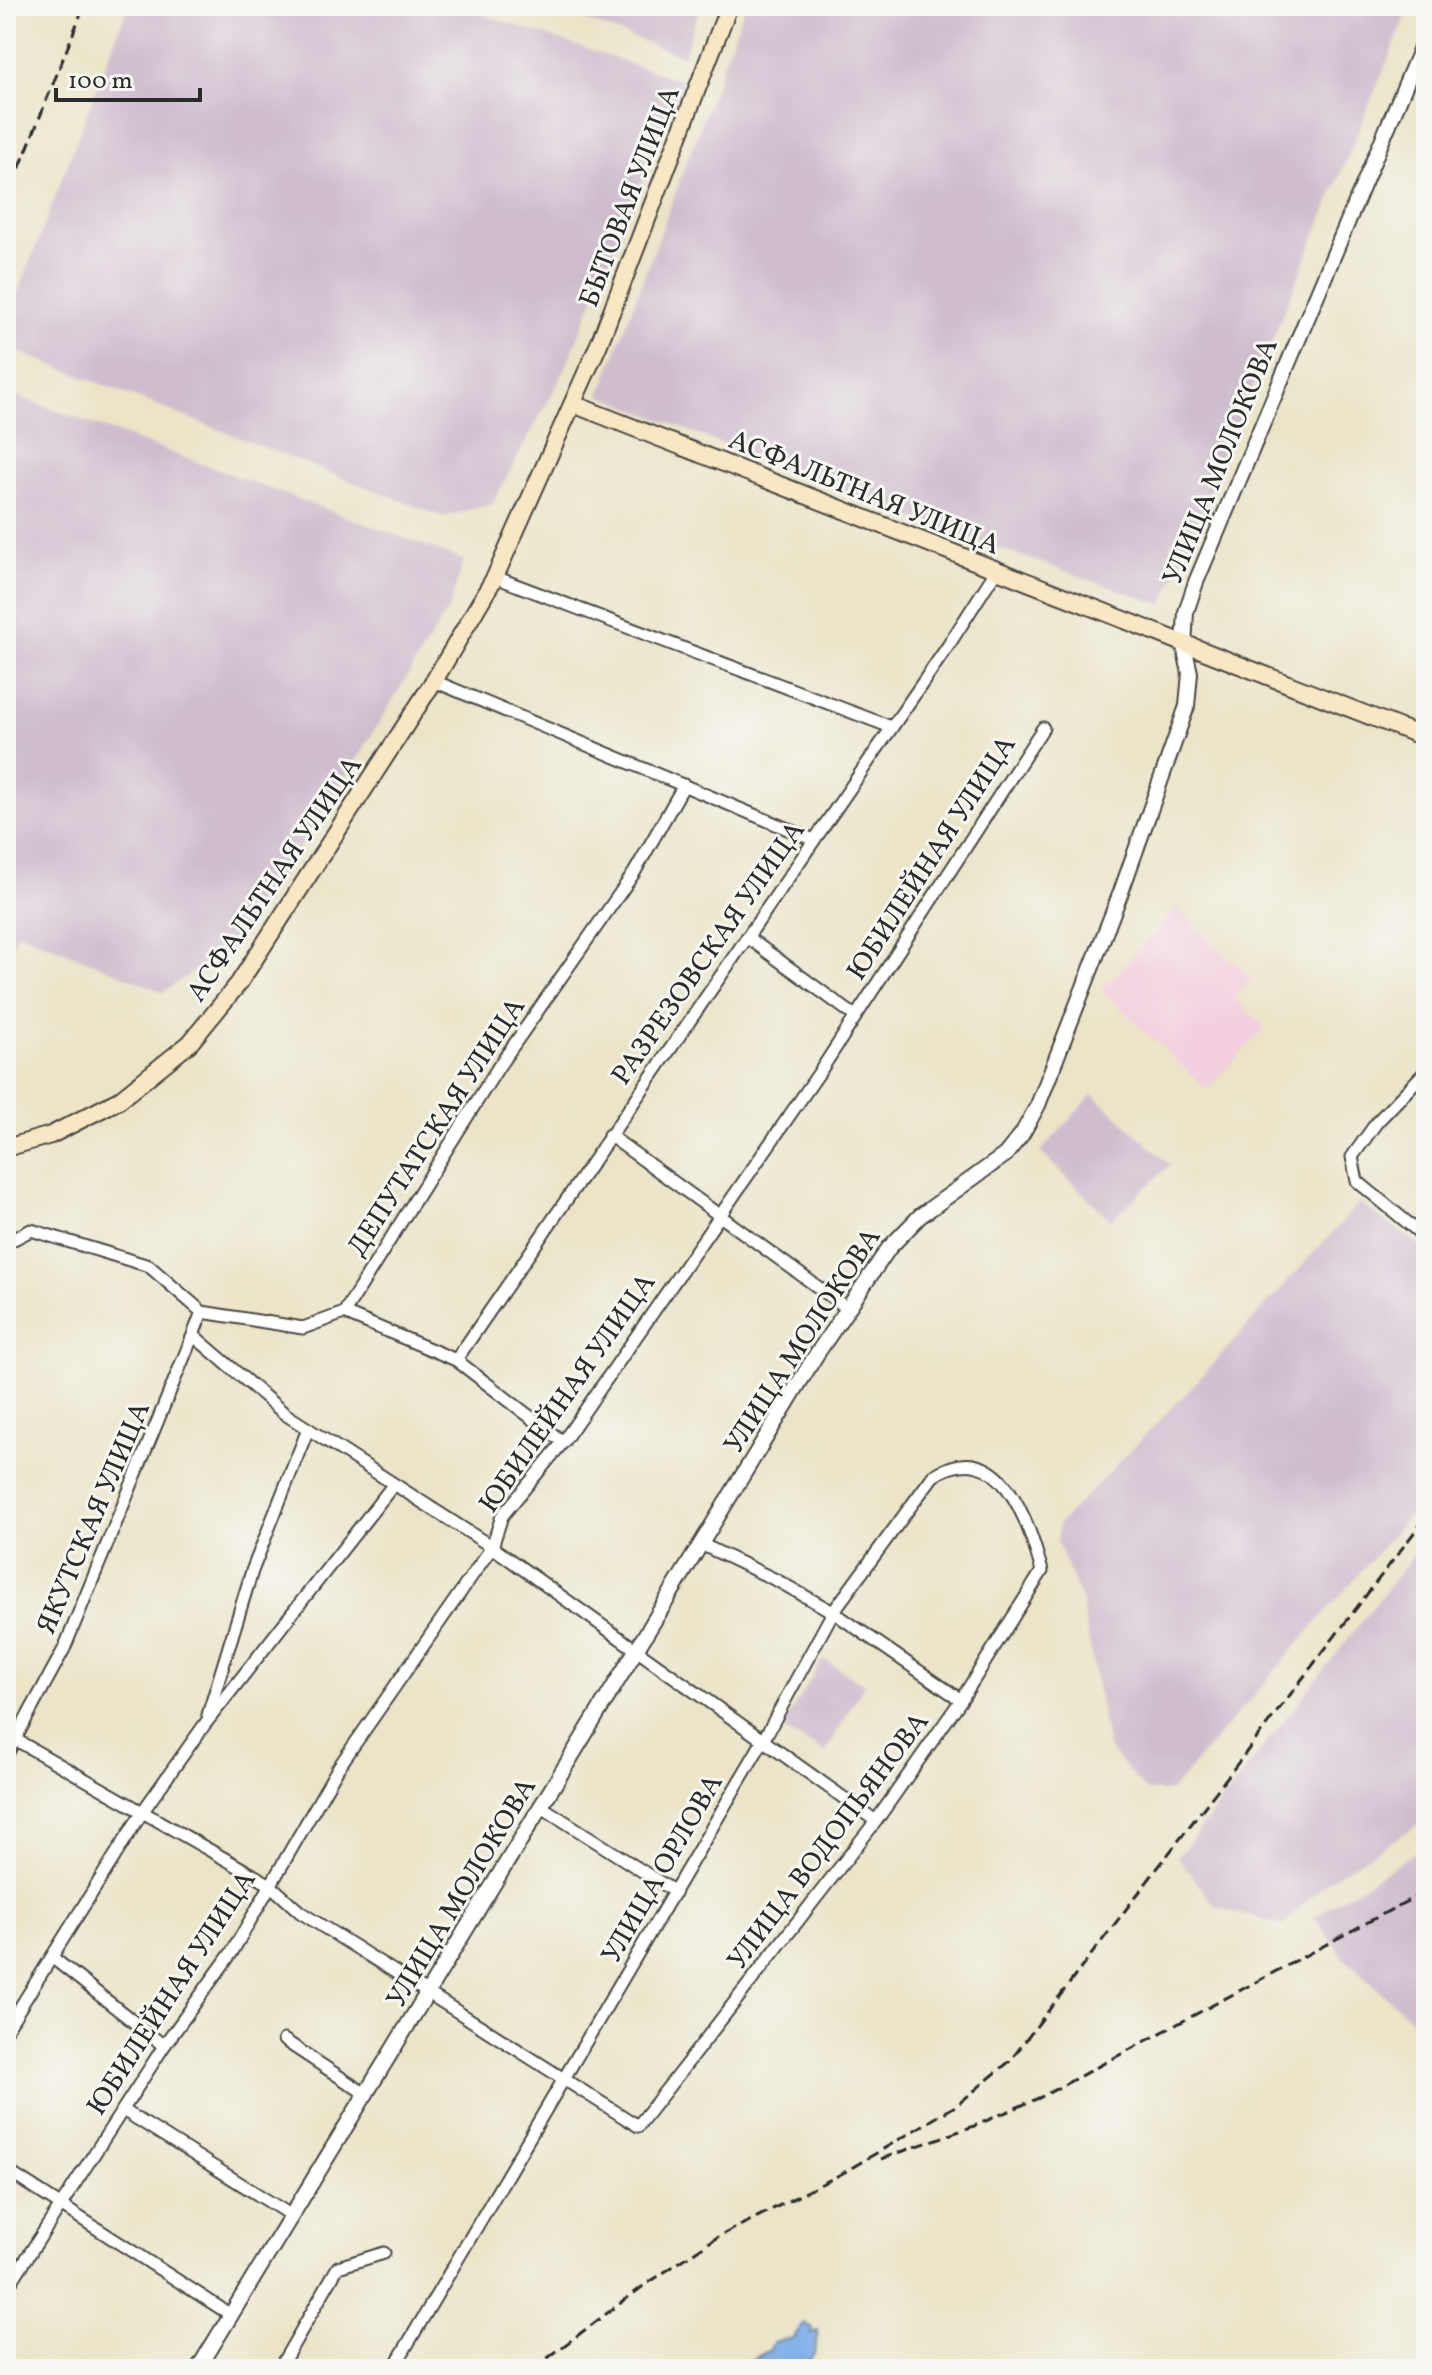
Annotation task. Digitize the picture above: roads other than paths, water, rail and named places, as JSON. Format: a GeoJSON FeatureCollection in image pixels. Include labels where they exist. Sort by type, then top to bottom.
{"type":"FeatureCollection","features":[{"type":"Feature","properties":{"kind":"main road","name":"БЫТОВАЯ УЛИЦА"},"geometry":{"type":"LineString","coordinates":[[573,404],[642,237],[729,6]]}},
{"type":"Feature","properties":{"kind":"main road","name":"АСФАЛЬТНАЯ УЛИЦА"},"geometry":{"type":"LineString","coordinates":[[6,1148],[51,1135],[119,1100],[190,1043],[239,983],[434,681],[495,577],[573,404],[1184,646],[1426,738]]}},
{"type":"Feature","properties":{"kind":"street","name":"УЛИЦА МОЛОКОВА"},"geometry":{"type":"LineString","coordinates":[[198,2369],[701,1544],[848,1309],[889,1248],[920,1216],[1005,1155],[1022,1134],[1038,1105],[1167,769],[1187,706],[1190,673],[1184,646],[1186,612],[1196,582],[1364,176],[1426,36]]}},
{"type":"Feature","properties":{"kind":"street","name":"РАЗРЕЗОВСКАЯ УЛИЦА"},"geometry":{"type":"LineString","coordinates":[[456,1360],[996,571]]}},
{"type":"Feature","properties":{"kind":"street"},"geometry":{"type":"LineString","coordinates":[[495,577],[891,727]]}},
{"type":"Feature","properties":{"kind":"street"},"geometry":{"type":"LineString","coordinates":[[434,681],[814,840]]}},
{"type":"Feature","properties":{"kind":"street","name":"ЮБИЛЕЙНАЯ УЛИЦА"},"geometry":{"type":"LineString","coordinates":[[6,2290],[164,2046],[232,1952],[338,1768],[492,1547],[502,1516],[563,1442],[855,1016],[1043,728]]}},
{"type":"Feature","properties":{"kind":"street","name":"ДЕПУТАТСКАЯ УЛИЦА"},"geometry":{"type":"LineString","coordinates":[[344,1313],[499,1066],[634,873],[684,785]]}},
{"type":"Feature","properties":{"kind":"street"},"geometry":{"type":"LineString","coordinates":[[747,937],[855,1016]]}},
{"type":"Feature","properties":{"kind":"street"},"geometry":{"type":"LineString","coordinates":[[1424,1076],[1377,1122],[1352,1157],[1357,1181],[1426,1238]]}},
{"type":"Feature","properties":{"kind":"street"},"geometry":{"type":"LineString","coordinates":[[609,1135],[717,1217],[848,1309]]}},
{"type":"Feature","properties":{"kind":"street"},"geometry":{"type":"LineString","coordinates":[[6,1243],[31,1230],[149,1266],[202,1312],[303,1328],[344,1313],[456,1360],[563,1442]]}},
{"type":"Feature","properties":{"kind":"street","name":"ЯКУТСКАЯ УЛИЦА"},"geometry":{"type":"LineString","coordinates":[[6,1756],[64,1649],[202,1312]]}},
{"type":"Feature","properties":{"kind":"street"},"geometry":{"type":"LineString","coordinates":[[193,1335],[285,1414],[492,1547],[876,1821]]}},
{"type":"Feature","properties":{"kind":"street"},"geometry":{"type":"LineString","coordinates":[[205,1724],[252,1571],[308,1429]]}},
{"type":"Feature","properties":{"kind":"street","name":"УЛИЦА ОРЛОВА"},"geometry":{"type":"LineString","coordinates":[[393,2369],[764,1739],[833,1612],[933,1476],[951,1465],[973,1466],[990,1472],[1013,1491]]}},
{"type":"Feature","properties":{"kind":"street"},"geometry":{"type":"LineString","coordinates":[[6,2030],[143,1811],[205,1724],[394,1484]]}},
{"type":"Feature","properties":{"kind":"street","name":"УЛИЦА ВОДОПЬЯНОВА"},"geometry":{"type":"LineString","coordinates":[[565,2077],[638,2126],[876,1821],[961,1700],[1042,1571],[1029,1527],[1013,1491]]}},
{"type":"Feature","properties":{"kind":"street"},"geometry":{"type":"LineString","coordinates":[[701,1544],[833,1612],[961,1700]]}},
{"type":"Feature","properties":{"kind":"street"},"geometry":{"type":"LineString","coordinates":[[6,1722],[16,1740],[269,1884],[300,1912],[565,2077]]}},
{"type":"Feature","properties":{"kind":"street"},"geometry":{"type":"LineString","coordinates":[[542,1807],[675,1892]]}},
{"type":"Feature","properties":{"kind":"street"},"geometry":{"type":"LineString","coordinates":[[53,1958],[164,2046]]}},
{"type":"Feature","properties":{"kind":"street"},"geometry":{"type":"LineString","coordinates":[[284,2040],[367,2095]]}},
{"type":"Feature","properties":{"kind":"street"},"geometry":{"type":"LineString","coordinates":[[123,2110],[292,2216]]}},
{"type":"Feature","properties":{"kind":"street"},"geometry":{"type":"LineString","coordinates":[[6,2170],[231,2315]]}},
{"type":"Feature","properties":{"kind":"street"},"geometry":{"type":"LineString","coordinates":[[279,2369],[338,2267],[384,2253]]}},
{"type":"Feature","properties":{"kind":"water"},"geometry":{"type":"Polygon","coordinates":[[[804,2323],[812,2328],[811,2334],[818,2330],[814,2354],[804,2369],[735,2369],[770,2350],[773,2342],[793,2338],[804,2323]]]}},
{"type":"Feature","properties":{"kind":"railway"},"geometry":{"type":"LineString","coordinates":[[6,202],[84,6]]}},
{"type":"Feature","properties":{"kind":"railway"},"geometry":{"type":"LineString","coordinates":[[533,2369],[642,2287],[716,2238],[843,2173],[957,2105],[1010,2061],[1426,1517]]}},
{"type":"Feature","properties":{"kind":"railway"},"geometry":{"type":"LineString","coordinates":[[881,2159],[974,2126],[1041,2097],[1426,1891]]}}]}
